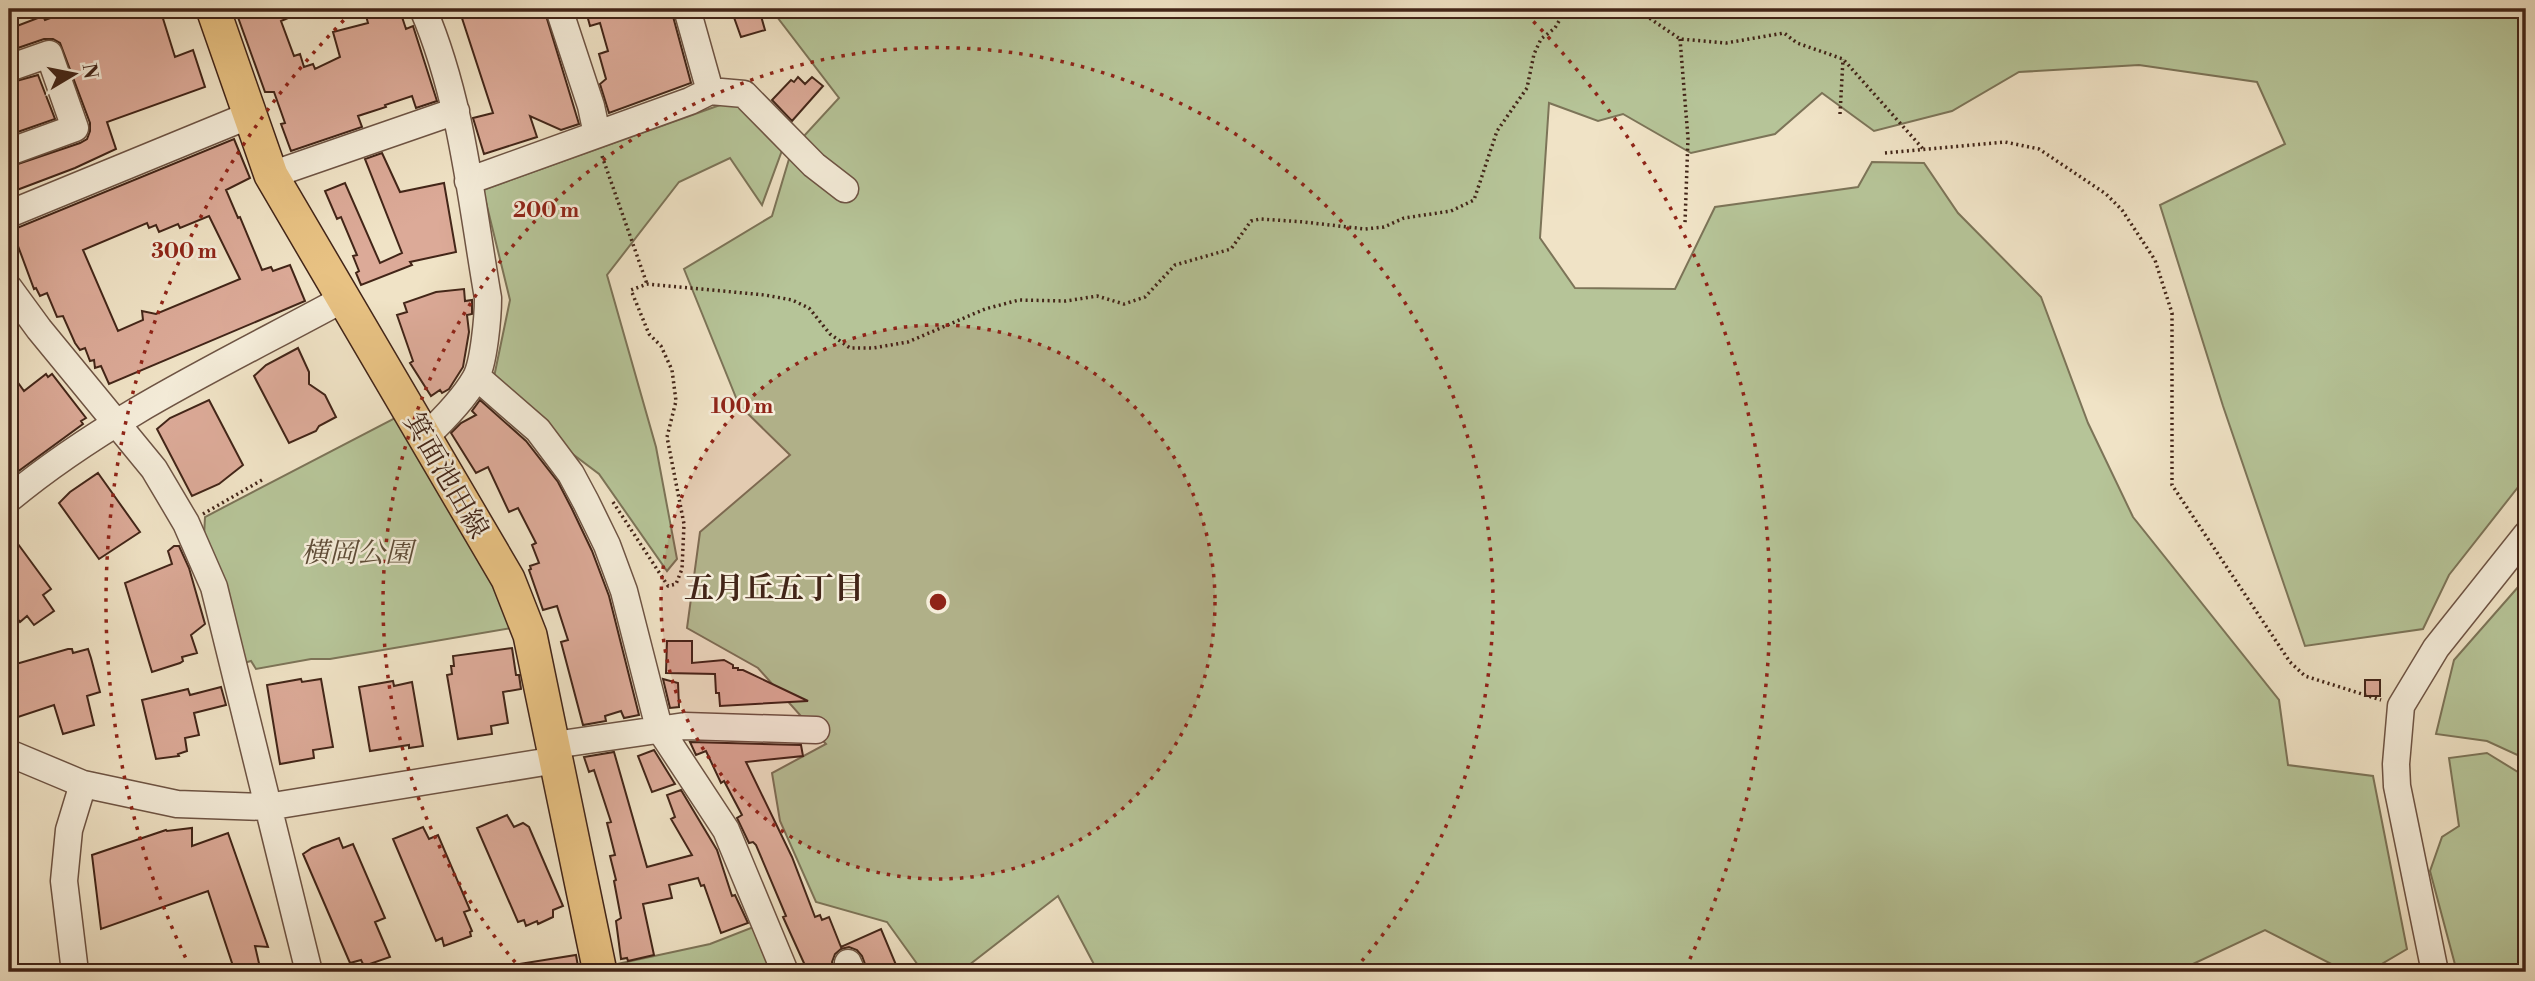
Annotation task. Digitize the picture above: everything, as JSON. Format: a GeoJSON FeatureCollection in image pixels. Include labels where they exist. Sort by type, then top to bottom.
{"type":"FeatureCollection","features":[{"type":"Feature","properties":{"kind":"main road","name":"箕面池田線"},"geometry":{"type":"LineString","coordinates":[[213,9],[271,175],[508,579],[530,635],[600,972]]}},
{"type":"Feature","properties":{"kind":"street"},"geometry":{"type":"LineString","coordinates":[[422,9],[443,61],[456,111],[488,298],[488,319],[477,377],[442,422],[425,437]]}},
{"type":"Feature","properties":{"kind":"street"},"geometry":{"type":"LineString","coordinates":[[559,9],[591,106],[597,134]]}},
{"type":"Feature","properties":{"kind":"street"},"geometry":{"type":"LineString","coordinates":[[687,9],[710,91]]}},
{"type":"Feature","properties":{"kind":"street"},"geometry":{"type":"LineString","coordinates":[[9,68],[49,54],[75,128],[9,152]]}},
{"type":"Feature","properties":{"kind":"street"},"geometry":{"type":"LineString","coordinates":[[468,181],[690,101],[710,91],[744,94],[814,165],[845,189]]}},
{"type":"Feature","properties":{"kind":"street"},"geometry":{"type":"LineString","coordinates":[[271,175],[456,111]]}},
{"type":"Feature","properties":{"kind":"street"},"geometry":{"type":"LineString","coordinates":[[9,214],[250,115]]}},
{"type":"Feature","properties":{"kind":"street"},"geometry":{"type":"LineString","coordinates":[[9,288],[39,330],[155,468],[186,523],[215,587],[309,972]]}},
{"type":"Feature","properties":{"kind":"street"},"geometry":{"type":"LineString","coordinates":[[9,499],[48,466],[114,422],[343,299]]}},
{"type":"Feature","properties":{"kind":"street"},"geometry":{"type":"LineString","coordinates":[[477,377],[538,430],[571,474],[581,493],[607,545],[625,591],[659,727],[726,830],[785,972]]}},
{"type":"Feature","properties":{"kind":"street"},"geometry":{"type":"LineString","coordinates":[[2435,972],[2397,786],[2401,706],[2436,648],[2526,535]]}},
{"type":"Feature","properties":{"kind":"street"},"geometry":{"type":"LineString","coordinates":[[9,753],[83,784],[177,804],[267,807],[555,752],[659,727],[816,730]]}},
{"type":"Feature","properties":{"kind":"street"},"geometry":{"type":"LineString","coordinates":[[75,972],[65,881],[69,830],[83,784]]}},
{"type":"Feature","properties":{"kind":"path"},"geometry":{"type":"LineString","coordinates":[[611,500],[668,586],[676,584],[681,569],[684,524],[667,437],[676,401],[672,370],[661,346],[649,334],[631,290],[647,284],[792,300],[808,308],[830,334],[850,348],[873,348],[908,342],[985,309],[1019,300],[1066,301],[1097,296],[1124,304],[1145,297],[1175,265],[1231,248],[1251,221],[1260,219],[1304,222],[1365,229],[1384,227],[1404,218],[1451,211],[1474,200],[1497,131],[1527,89],[1534,54],[1541,39],[1555,28],[1566,9]]}},
{"type":"Feature","properties":{"kind":"path"},"geometry":{"type":"LineString","coordinates":[[1636,9],[1680,39],[1726,43],[1784,33],[1797,43],[1843,59],[1924,150]]}},
{"type":"Feature","properties":{"kind":"path"},"geometry":{"type":"LineString","coordinates":[[1680,39],[1688,138],[1685,223]]}},
{"type":"Feature","properties":{"kind":"path"},"geometry":{"type":"LineString","coordinates":[[1840,114],[1843,59]]}},
{"type":"Feature","properties":{"kind":"path"},"geometry":{"type":"LineString","coordinates":[[597,134],[598,144],[647,284]]}},
{"type":"Feature","properties":{"kind":"path"},"geometry":{"type":"LineString","coordinates":[[1885,153],[2006,142],[2039,149],[2106,194],[2122,210],[2155,260],[2172,313],[2172,485],[2290,662],[2305,676],[2401,706]]}},
{"type":"Feature","properties":{"kind":"path"},"geometry":{"type":"LineString","coordinates":[[186,523],[262,480]]}},
{"type":"Feature","properties":{"kind":"green space"},"geometry":{"type":"Polygon","coordinates":[[[771,9],[2526,9],[2526,477],[2449,575],[2423,629],[2305,646],[2223,406],[2160,205],[2285,144],[2257,82],[2139,65],[2019,72],[1952,111],[1874,131],[1822,93],[1775,134],[1691,153],[1623,114],[1598,121],[1549,103],[1540,238],[1575,288],[1675,289],[1715,207],[1858,187],[1872,162],[1924,163],[1958,213],[2041,297],[2088,423],[2133,517],[2279,700],[2288,765],[2373,776],[2407,949],[2368,972],[2347,972],[2265,930],[2193,964],[2129,972],[1098,972],[1058,896],[960,972],[923,972],[887,922],[816,902],[780,821],[772,773],[826,744],[758,668],[687,628],[700,532],[790,455],[739,405],[684,269],[772,216],[792,149],[839,98],[771,9]]]}},
{"type":"Feature","properties":{"kind":"green space"},"geometry":{"type":"Polygon","coordinates":[[[734,100],[784,145],[762,205],[730,158],[679,182],[607,275],[656,447],[677,559],[667,571],[599,474],[566,449],[494,377],[510,300],[483,190],[734,100]]]}},
{"type":"Feature","properties":{"kind":"green space","name":"横岡公園"},"geometry":{"type":"Polygon","coordinates":[[[395,418],[485,569],[512,628],[256,669],[251,661],[240,664],[204,537],[205,517],[395,418]]]}},
{"type":"Feature","properties":{"kind":"green space"},"geometry":{"type":"Polygon","coordinates":[[[2526,578],[2526,759],[2487,741],[2436,734],[2454,660],[2526,578]]]}},
{"type":"Feature","properties":{"kind":"green space"},"geometry":{"type":"Polygon","coordinates":[[[2487,753],[2526,777],[2526,972],[2457,972],[2430,871],[2442,837],[2459,826],[2449,758],[2487,753]]]}},
{"type":"Feature","properties":{"kind":"green space"},"geometry":{"type":"Polygon","coordinates":[[[756,926],[776,972],[618,972],[617,964],[710,944],[756,926]]]}},
{"type":"Feature","properties":{"kind":"building"},"geometry":{"type":"Polygon","coordinates":[[[75,9],[160,9],[175,57],[193,50],[205,87],[107,122],[116,149],[9,193],[9,167],[80,143],[87,139],[90,123],[60,43],[53,39],[44,39],[9,51],[9,29],[43,16],[45,20],[75,9]]]}},
{"type":"Feature","properties":{"kind":"building"},"geometry":{"type":"Polygon","coordinates":[[[235,9],[309,9],[281,21],[294,56],[300,54],[304,67],[313,64],[315,69],[340,57],[333,32],[368,23],[364,9],[390,9],[391,14],[400,11],[406,29],[413,26],[437,101],[416,108],[412,96],[385,105],[386,107],[358,116],[362,127],[291,151],[281,124],[285,123],[274,92],[265,92],[235,9]]]}},
{"type":"Feature","properties":{"kind":"building"},"geometry":{"type":"Polygon","coordinates":[[[459,9],[544,9],[579,124],[561,130],[530,116],[537,137],[484,154],[473,118],[493,113],[459,9]]]}},
{"type":"Feature","properties":{"kind":"building"},"geometry":{"type":"Polygon","coordinates":[[[576,9],[671,9],[691,83],[609,113],[600,84],[606,79],[599,54],[608,51],[600,23],[590,26],[587,15],[578,18],[576,9]]]}},
{"type":"Feature","properties":{"kind":"building"},"geometry":{"type":"Polygon","coordinates":[[[731,9],[759,9],[765,30],[741,37],[731,9]]]}},
{"type":"Feature","properties":{"kind":"building"},"geometry":{"type":"Polygon","coordinates":[[[38,75],[55,119],[9,135],[9,83],[38,75]]]}},
{"type":"Feature","properties":{"kind":"building"},"geometry":{"type":"Polygon","coordinates":[[[798,77],[805,84],[812,77],[823,86],[792,121],[772,100],[791,80],[794,82],[798,77]]]}},
{"type":"Feature","properties":{"kind":"building"},"geometry":{"type":"Polygon","coordinates":[[[234,139],[250,178],[226,190],[238,218],[240,217],[262,270],[271,267],[273,271],[290,265],[305,301],[109,384],[101,366],[95,368],[94,360],[90,361],[85,348],[80,350],[75,343],[63,316],[57,317],[47,293],[40,296],[36,288],[34,289],[12,230],[234,139]],[[209,216],[180,228],[178,224],[159,232],[156,225],[149,228],[147,223],[83,250],[118,331],[143,320],[142,311],[156,314],[240,279],[209,216]]]}},
{"type":"Feature","properties":{"kind":"building"},"geometry":{"type":"Polygon","coordinates":[[[382,153],[400,192],[444,183],[456,252],[410,262],[412,265],[361,285],[353,256],[357,255],[341,217],[337,219],[325,191],[345,183],[380,263],[402,253],[365,159],[382,153]]]}},
{"type":"Feature","properties":{"kind":"building"},"geometry":{"type":"Polygon","coordinates":[[[464,289],[465,301],[472,300],[472,314],[467,315],[469,332],[463,367],[449,389],[442,393],[440,390],[431,396],[410,363],[413,361],[397,315],[407,312],[404,303],[436,292],[464,289]]]}},
{"type":"Feature","properties":{"kind":"building"},"geometry":{"type":"Polygon","coordinates":[[[298,348],[309,372],[309,384],[325,395],[336,417],[319,426],[316,431],[289,443],[254,376],[266,365],[298,348]]]}},
{"type":"Feature","properties":{"kind":"building"},"geometry":{"type":"Polygon","coordinates":[[[9,370],[24,391],[46,374],[48,377],[52,374],[86,418],[81,421],[83,424],[9,478],[9,370]]]}},
{"type":"Feature","properties":{"kind":"building"},"geometry":{"type":"Polygon","coordinates":[[[209,400],[243,465],[219,484],[192,496],[157,429],[170,418],[209,400]]]}},
{"type":"Feature","properties":{"kind":"building"},"geometry":{"type":"Polygon","coordinates":[[[480,400],[526,441],[558,482],[572,509],[609,596],[639,715],[624,718],[621,711],[605,716],[606,721],[583,725],[561,642],[568,640],[557,606],[543,610],[529,570],[530,566],[539,563],[532,545],[536,543],[518,508],[509,512],[488,467],[476,473],[451,433],[461,423],[476,415],[472,411],[480,400]]]}},
{"type":"Feature","properties":{"kind":"building"},"geometry":{"type":"Polygon","coordinates":[[[98,473],[140,532],[99,559],[59,503],[98,473]]]}},
{"type":"Feature","properties":{"kind":"building"},"geometry":{"type":"Polygon","coordinates":[[[18,544],[51,589],[43,595],[54,611],[34,625],[27,616],[20,622],[15,616],[9,620],[9,550],[18,544]]]}},
{"type":"Feature","properties":{"kind":"building"},"geometry":{"type":"Polygon","coordinates":[[[179,546],[189,568],[205,624],[191,635],[197,653],[182,657],[183,661],[180,663],[152,672],[125,583],[172,564],[168,551],[179,546]]]}},
{"type":"Feature","properties":{"kind":"building"},"geometry":{"type":"Polygon","coordinates":[[[667,641],[692,641],[692,663],[724,660],[733,665],[733,668],[743,670],[808,701],[720,706],[715,674],[666,673],[667,641]]]}},
{"type":"Feature","properties":{"kind":"building"},"geometry":{"type":"Polygon","coordinates":[[[512,648],[521,689],[503,692],[508,723],[491,726],[492,734],[458,739],[447,675],[452,674],[453,656],[512,648]]]}},
{"type":"Feature","properties":{"kind":"building"},"geometry":{"type":"Polygon","coordinates":[[[72,649],[73,653],[88,649],[100,692],[87,696],[94,725],[63,734],[54,705],[12,719],[9,710],[9,666],[72,649]]]}},
{"type":"Feature","properties":{"kind":"building"},"geometry":{"type":"Polygon","coordinates":[[[301,679],[302,682],[321,679],[333,747],[313,750],[314,758],[280,764],[267,685],[301,679]]]}},
{"type":"Feature","properties":{"kind":"building"},"geometry":{"type":"Polygon","coordinates":[[[663,679],[678,683],[679,707],[670,708],[663,679]]]}},
{"type":"Feature","properties":{"kind":"building"},"geometry":{"type":"Polygon","coordinates":[[[2365,680],[2380,680],[2380,696],[2365,696],[2365,680]]]}},
{"type":"Feature","properties":{"kind":"building"},"geometry":{"type":"Polygon","coordinates":[[[393,681],[394,686],[412,682],[423,746],[409,748],[409,745],[370,751],[359,687],[393,681]]]}},
{"type":"Feature","properties":{"kind":"building"},"geometry":{"type":"Polygon","coordinates":[[[221,687],[226,705],[194,713],[199,735],[185,738],[187,751],[178,754],[179,756],[156,759],[142,700],[188,689],[190,695],[221,687]]]}},
{"type":"Feature","properties":{"kind":"building"},"geometry":{"type":"Polygon","coordinates":[[[690,742],[801,745],[803,756],[746,762],[792,857],[815,917],[820,915],[822,920],[829,917],[841,947],[881,929],[899,972],[868,972],[862,956],[849,947],[835,954],[832,962],[835,972],[808,972],[783,917],[786,916],[756,845],[749,843],[737,818],[742,815],[724,781],[721,783],[706,751],[696,755],[690,742]]]}},
{"type":"Feature","properties":{"kind":"building"},"geometry":{"type":"Polygon","coordinates":[[[654,750],[675,784],[652,792],[638,756],[654,750]]]}},
{"type":"Feature","properties":{"kind":"building"},"geometry":{"type":"Polygon","coordinates":[[[614,752],[647,867],[692,855],[671,819],[675,817],[667,795],[681,790],[717,850],[732,896],[735,895],[748,923],[721,933],[704,885],[701,886],[698,878],[669,885],[672,898],[643,904],[654,955],[628,961],[627,958],[621,959],[616,921],[621,918],[610,856],[615,855],[607,823],[611,822],[594,770],[589,772],[584,757],[614,752]]]}},
{"type":"Feature","properties":{"kind":"building"},"geometry":{"type":"Polygon","coordinates":[[[507,815],[514,827],[523,823],[529,827],[563,906],[553,910],[553,917],[538,924],[537,921],[526,926],[524,920],[518,922],[477,828],[507,815]]]}},
{"type":"Feature","properties":{"kind":"building"},"geometry":{"type":"Polygon","coordinates":[[[423,827],[429,839],[438,835],[470,910],[464,912],[472,931],[471,936],[444,946],[442,938],[436,941],[393,839],[423,827]]]}},
{"type":"Feature","properties":{"kind":"building"},"geometry":{"type":"Polygon","coordinates":[[[192,828],[192,846],[228,833],[268,947],[255,946],[261,972],[235,972],[208,891],[101,929],[92,855],[166,830],[192,828]]]}},
{"type":"Feature","properties":{"kind":"building"},"geometry":{"type":"Polygon","coordinates":[[[339,838],[343,848],[353,844],[385,918],[375,922],[390,957],[364,966],[361,960],[350,963],[303,854],[339,838]]]}},
{"type":"Feature","properties":{"kind":"building"},"geometry":{"type":"Polygon","coordinates":[[[576,955],[579,972],[520,972],[519,964],[576,955]]]}},
{"type":"Feature","properties":{"kind":"district","name":"五月丘五丁目"},"geometry":{"type":"Point","coordinates":[774,588]}}]}
